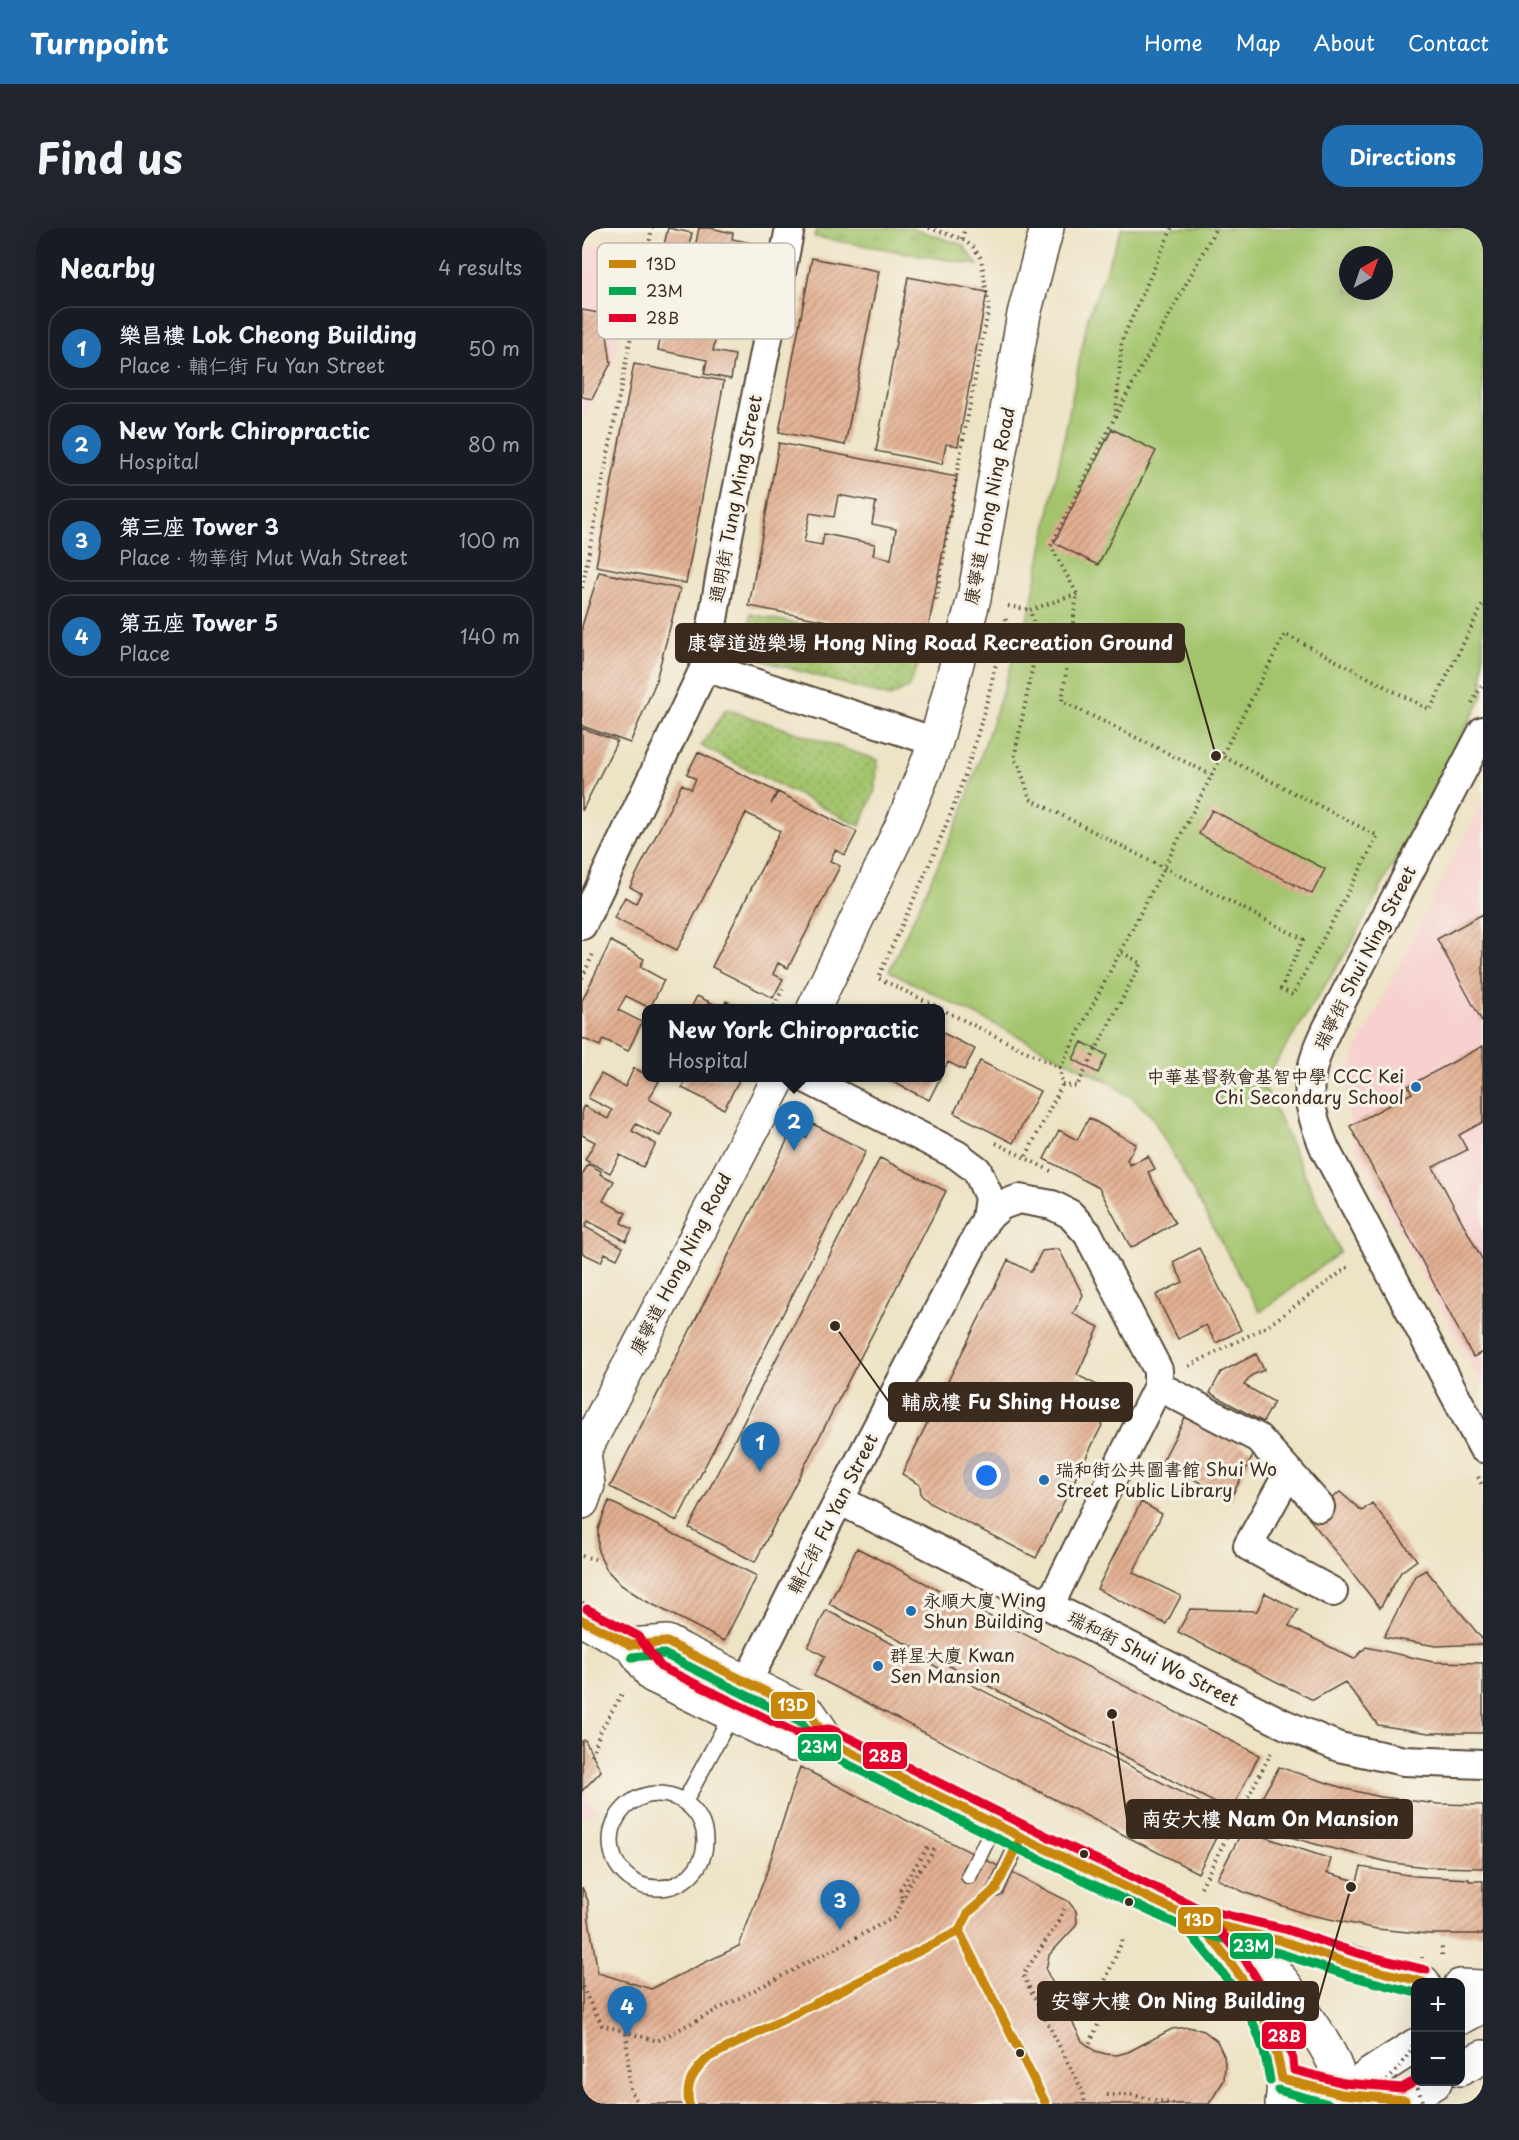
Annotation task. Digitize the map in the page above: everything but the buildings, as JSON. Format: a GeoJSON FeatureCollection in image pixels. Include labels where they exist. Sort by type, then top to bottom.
{"type":"FeatureCollection","features":[{"type":"Feature","properties":{"kind":"main road","name":"康寧道 Hong Ning Road"},"geometry":{"type":"LineString","coordinates":[[816,1004],[903,823],[936,742],[974,598],[1024,314],[1036,231]]}},
{"type":"Feature","properties":{"kind":"main road","name":"康寧道 Hong Ning Road"},"geometry":{"type":"LineString","coordinates":[[582,1502],[588,1485],[583,1452],[776,1082]]}},
{"type":"Feature","properties":{"kind":"main road"},"geometry":{"type":"LineString","coordinates":[[582,1620],[632,1645],[653,1676],[794,1745],[828,1741]]}},
{"type":"Feature","properties":{"kind":"main road"},"geometry":{"type":"LineString","coordinates":[[632,1645],[667,1642],[810,1714],[828,1741],[1008,1831],[1196,1904],[1282,1941],[1354,1965],[1422,1974]]}},
{"type":"Feature","properties":{"kind":"main road"},"geometry":{"type":"LineString","coordinates":[[1196,1904],[1263,2016],[1281,2062],[1282,2092]]}},
{"type":"Feature","properties":{"kind":"main road"},"geometry":{"type":"LineString","coordinates":[[1196,1904],[1226,1934],[1252,1951],[1282,1981],[1326,2046],[1335,2068],[1344,2102],[1411,2047]]}},
{"type":"Feature","properties":{"kind":"main road"},"geometry":{"type":"LineString","coordinates":[[1465,1986],[1483,1987]]}},
{"type":"Feature","properties":{"kind":"main road"},"geometry":{"type":"LineString","coordinates":[[1465,2016],[1483,2006]]}},
{"type":"Feature","properties":{"kind":"main road"},"geometry":{"type":"LineString","coordinates":[[1465,2067],[1483,2057]]}},
{"type":"Feature","properties":{"kind":"main road"},"geometry":{"type":"LineString","coordinates":[[1412,2093],[1427,2086]]}},
{"type":"Feature","properties":{"kind":"street","name":"通明街 Tung Ming Street"},"geometry":{"type":"LineString","coordinates":[[787,243],[790,228]]}},
{"type":"Feature","properties":{"kind":"street","name":"通明街 Tung Ming Street"},"geometry":{"type":"LineString","coordinates":[[590,936],[705,667],[723,561],[768,339]]}},
{"type":"Feature","properties":{"kind":"street"},"geometry":{"type":"LineString","coordinates":[[705,667],[936,742]]}},
{"type":"Feature","properties":{"kind":"street","name":"瑞寧街 Shui Ning Street"},"geometry":{"type":"LineString","coordinates":[[1475,722],[1314,1057],[1309,1089],[1313,1120],[1324,1149],[1483,1448]]}},
{"type":"Feature","properties":{"kind":"street"},"geometry":{"type":"LineString","coordinates":[[815,1082],[957,1155],[977,1170],[989,1197],[986,1219]]}},
{"type":"Feature","properties":{"kind":"street"},"geometry":{"type":"LineString","coordinates":[[986,1219],[1002,1205],[1019,1199],[1052,1205],[1070,1214],[1088,1234],[1101,1257],[1169,1391],[1258,1438],[1320,1507]]}},
{"type":"Feature","properties":{"kind":"street","name":"輔仁街 Fu Yan Street"},"geometry":{"type":"LineString","coordinates":[[747,1682],[986,1219]]}},
{"type":"Feature","properties":{"kind":"street"},"geometry":{"type":"LineString","coordinates":[[1049,1606],[1169,1391]]}},
{"type":"Feature","properties":{"kind":"street"},"geometry":{"type":"LineString","coordinates":[[1289,1472],[1248,1546],[1333,1592]]}},
{"type":"Feature","properties":{"kind":"street","name":"瑞和街 Shui Wo Street"},"geometry":{"type":"LineString","coordinates":[[839,1500],[1284,1724],[1339,1747],[1404,1761],[1483,1764]]}},
{"type":"Feature","properties":{"kind":"lane"},"geometry":{"type":"LineString","coordinates":[[685,1801],[732,1714]]}},
{"type":"Feature","properties":{"kind":"lane"},"geometry":{"type":"LineString","coordinates":[[642,1795],[672,1795],[685,1801],[696,1812],[703,1825],[706,1839],[705,1854],[698,1868],[687,1879],[660,1888],[645,1886],[632,1880],[621,1870],[613,1857],[610,1842],[612,1827],[619,1814],[629,1803],[642,1795]]}},
{"type":"Feature","properties":{"kind":"lane"},"geometry":{"type":"LineString","coordinates":[[969,1876],[1008,1831]]}},
{"type":"Feature","properties":{"kind":"lane"},"geometry":{"type":"LineString","coordinates":[[996,1889],[1008,1831]]}},
{"type":"Feature","properties":{"kind":"lane"},"geometry":{"type":"LineString","coordinates":[[1282,2092],[1304,2087],[1344,2102],[1412,2093]]}},
{"type":"Feature","properties":{"kind":"path"},"geometry":{"type":"LineString","coordinates":[[648,243],[651,228]]}},
{"type":"Feature","properties":{"kind":"path"},"geometry":{"type":"LineString","coordinates":[[928,228],[962,239],[973,247],[981,258],[988,307],[958,466],[935,610]]}},
{"type":"Feature","properties":{"kind":"path"},"geometry":{"type":"LineString","coordinates":[[962,239],[965,228]]}},
{"type":"Feature","properties":{"kind":"path"},"geometry":{"type":"LineString","coordinates":[[1116,415],[1122,340],[1172,228]]}},
{"type":"Feature","properties":{"kind":"path"},"geometry":{"type":"LineString","coordinates":[[1212,775],[1062,701],[1077,594],[1051,546],[1116,415],[1216,228]]}},
{"type":"Feature","properties":{"kind":"path"},"geometry":{"type":"LineString","coordinates":[[582,588],[630,339]]}},
{"type":"Feature","properties":{"kind":"path"},"geometry":{"type":"LineString","coordinates":[[1008,606],[1030,609],[1077,594]]}},
{"type":"Feature","properties":{"kind":"path"},"geometry":{"type":"LineString","coordinates":[[1025,1158],[1062,1085],[1060,1068],[1285,634],[1430,710],[1483,604]]}},
{"type":"Feature","properties":{"kind":"path"},"geometry":{"type":"LineString","coordinates":[[1030,609],[1038,640],[1014,759],[1020,768],[1030,799],[1303,939],[1281,989],[1293,995],[1378,836],[1222,756]]}},
{"type":"Feature","properties":{"kind":"path"},"geometry":{"type":"LineString","coordinates":[[1475,722],[1483,683]]}},
{"type":"Feature","properties":{"kind":"path"},"geometry":{"type":"LineString","coordinates":[[582,978],[590,936]]}},
{"type":"Feature","properties":{"kind":"path"},"geometry":{"type":"LineString","coordinates":[[1062,1085],[1077,1086],[1141,963],[1121,952]]}},
{"type":"Feature","properties":{"kind":"path"},"geometry":{"type":"LineString","coordinates":[[878,978],[930,1004]]}},
{"type":"Feature","properties":{"kind":"path"},"geometry":{"type":"LineString","coordinates":[[945,1011],[1060,1068]]}},
{"type":"Feature","properties":{"kind":"path"},"geometry":{"type":"LineString","coordinates":[[994,1142],[1054,1173]]}},
{"type":"Feature","properties":{"kind":"path"},"geometry":{"type":"LineString","coordinates":[[1189,1366],[1269,1325],[1352,1264]]}},
{"type":"Feature","properties":{"kind":"path"},"geometry":{"type":"LineString","coordinates":[[1169,1391],[1187,1383],[1190,1374],[1184,1357]]}},
{"type":"Feature","properties":{"kind":"path"},"geometry":{"type":"LineString","coordinates":[[1478,1477],[1483,1487]]}},
{"type":"Feature","properties":{"kind":"path"},"geometry":{"type":"LineString","coordinates":[[582,1556],[595,1559]]}},
{"type":"Feature","properties":{"kind":"path"},"geometry":{"type":"LineString","coordinates":[[592,1755],[601,1730],[623,1692]]}},
{"type":"Feature","properties":{"kind":"path"},"geometry":{"type":"LineString","coordinates":[[1196,1904],[1273,1750]]}},
{"type":"Feature","properties":{"kind":"path"},"geometry":{"type":"LineString","coordinates":[[902,1901],[900,1889],[930,1844]]}},
{"type":"Feature","properties":{"kind":"path"},"geometry":{"type":"LineString","coordinates":[[582,1987],[602,2025],[657,2041],[895,1917],[910,1882],[935,1847]]}},
{"type":"Feature","properties":{"kind":"path"},"geometry":{"type":"LineString","coordinates":[[1064,1909],[1059,1921],[1023,1975],[1083,2092],[1085,2104]]}},
{"type":"Feature","properties":{"kind":"path"},"geometry":{"type":"LineString","coordinates":[[1102,1997],[1101,1990],[1124,1937]]}},
{"type":"Feature","properties":{"kind":"path"},"geometry":{"type":"LineString","coordinates":[[1095,1994],[1101,1990]]}},
{"type":"Feature","properties":{"kind":"path"},"geometry":{"type":"LineString","coordinates":[[1090,2043],[1109,2000],[1108,1993],[1101,1990]]}},
{"type":"Feature","properties":{"kind":"path"},"geometry":{"type":"LineString","coordinates":[[629,2022],[626,2032],[630,2089],[638,2104]]}},
{"type":"Feature","properties":{"kind":"path"},"geometry":{"type":"LineString","coordinates":[[1344,2102],[1387,2081],[1411,2049]]}},
{"type":"Feature","properties":{"kind":"path"},"geometry":{"type":"LineString","coordinates":[[1107,2095],[1132,2095],[1174,2104]]}},
{"type":"Feature","properties":{"kind":"shaded area"},"geometry":{"type":"Polygon","coordinates":[[[640,237],[639,243],[605,243],[640,237]]]}},
{"type":"Feature","properties":{"kind":"shaded area"},"geometry":{"type":"Polygon","coordinates":[[[597,244],[597,339],[619,339],[615,359],[582,419],[582,247],[597,244]]]}},
{"type":"Feature","properties":{"kind":"shaded area","name":"中華基督教會基智中學 CCC Kei Chi Secondary School"},"geometry":{"type":"Polygon","coordinates":[[[1483,800],[1483,1387],[1356,1149],[1350,1126],[1348,1103],[1349,1072],[1357,1049],[1483,800]]]}},
{"type":"Feature","properties":{"kind":"shaded area"},"geometry":{"type":"Polygon","coordinates":[[[582,1783],[597,1811],[582,1819],[582,1783]]]}},
{"type":"Feature","properties":{"kind":"green space"},"geometry":{"type":"Polygon","coordinates":[[[818,228],[911,228],[963,245],[978,265],[814,237],[818,228]]]}},
{"type":"Feature","properties":{"kind":"green space"},"geometry":{"type":"Polygon","coordinates":[[[1122,228],[1483,228],[1483,696],[1350,946],[1263,1083],[1340,1252],[1260,1312],[1152,1117],[1135,1100],[1108,1082],[889,971],[961,815],[1030,610],[1088,317],[1122,228]]]}},
{"type":"Feature","properties":{"kind":"green space"},"geometry":{"type":"Polygon","coordinates":[[[750,614],[925,650],[908,688],[890,697],[761,660],[749,638],[750,614]]]}},
{"type":"Feature","properties":{"kind":"green space"},"geometry":{"type":"Polygon","coordinates":[[[726,709],[878,760],[875,790],[860,826],[701,746],[726,709]]]}},
{"type":"Feature","properties":{"kind":"transit line","name":"28B"},"geometry":{"type":"LineString","coordinates":[[587,1609],[638,1636],[661,1667],[796,1733],[833,1730],[1200,1909],[1244,1958],[1261,1986],[1285,2038],[1293,2059],[1294,2070],[1344,2083],[1402,2088],[1411,2083]]}},
{"type":"Feature","properties":{"kind":"transit line","name":"13D"},"geometry":{"type":"LineString","coordinates":[[582,1620],[631,1645],[667,1642],[810,1714],[828,1741],[1193,1919],[1282,1941],[1354,1965],[1411,1979]]}},
{"type":"Feature","properties":{"kind":"transit line","name":"23M"},"geometry":{"type":"LineString","coordinates":[[632,1657],[664,1654],[802,1723],[823,1752],[1016,1848],[1189,1930],[1279,1953],[1350,1976],[1411,1992]]}},
{"type":"Feature","properties":{"kind":"transit line","name":"13D"},"geometry":{"type":"LineString","coordinates":[[689,2104],[688,2090],[692,2078],[709,2057],[959,1931],[969,1912],[996,1889],[1021,1837]]}},
{"type":"Feature","properties":{"kind":"transit line","name":"28B"},"geometry":{"type":"LineString","coordinates":[[1186,1902],[1197,1908],[1285,1929],[1357,1953],[1426,1970]]}},
{"type":"Feature","properties":{"kind":"transit line","name":"13D"},"geometry":{"type":"LineString","coordinates":[[1178,1912],[1202,1927],[1242,1979],[1263,2016],[1278,2057],[1282,2079]]}},
{"type":"Feature","properties":{"kind":"transit line","name":"23M"},"geometry":{"type":"LineString","coordinates":[[1184,1927],[1227,1979],[1250,2016],[1259,2036],[1270,2081]]}},
{"type":"Feature","properties":{"kind":"transit line","name":"13D"},"geometry":{"type":"LineString","coordinates":[[959,1931],[1046,2104]]}},
{"type":"Feature","properties":{"kind":"transit line","name":"13D"},"geometry":{"type":"LineString","coordinates":[[1282,2079],[1342,2094],[1405,2100]]}},
{"type":"Feature","properties":{"kind":"transit line","name":"23M"},"geometry":{"type":"LineString","coordinates":[[1278,2090],[1329,2104]]}},
{"type":"Feature","properties":{"kind":"place","name":"康寧道遊樂場 Hong Ning Road Recreation Ground"},"geometry":{"type":"Point","coordinates":[1216,756]}},
{"type":"Feature","properties":{"kind":"place","name":"中華基督教會基智中學 CCC Kei Chi Secondary School"},"geometry":{"type":"Point","coordinates":[1416,1087]}},
{"type":"Feature","properties":{"kind":"place","name":"New York Chiropractic"},"geometry":{"type":"Point","coordinates":[794,1151]}},
{"type":"Feature","properties":{"kind":"place","name":"輔成樓 Fu Shing House"},"geometry":{"type":"Point","coordinates":[835,1326]}},
{"type":"Feature","properties":{"kind":"place","name":"樂昌樓 Lok Cheong Building"},"geometry":{"type":"Point","coordinates":[760,1472]}},
{"type":"Feature","properties":{"kind":"place","name":"瑞和街公共圖書館 Shui Wo Street Public Library"},"geometry":{"type":"Point","coordinates":[1044,1480]}},
{"type":"Feature","properties":{"kind":"place","name":"永順大廈 Wing Shun Building"},"geometry":{"type":"Point","coordinates":[911,1611]}},
{"type":"Feature","properties":{"kind":"place","name":"群星大廈 Kwan Sen Mansion"},"geometry":{"type":"Point","coordinates":[878,1666]}},
{"type":"Feature","properties":{"kind":"place","name":"南安大樓 Nam On Mansion"},"geometry":{"type":"Point","coordinates":[1112,1714]}},
{"type":"Feature","properties":{"kind":"place","name":"安寧大樓 On Ning Building"},"geometry":{"type":"Point","coordinates":[1351,1887]}},
{"type":"Feature","properties":{"kind":"place","name":"第三座 Tower 3"},"geometry":{"type":"Point","coordinates":[840,1930]}},
{"type":"Feature","properties":{"kind":"place","name":"第五座 Tower 5"},"geometry":{"type":"Point","coordinates":[627,2036]}}]}
